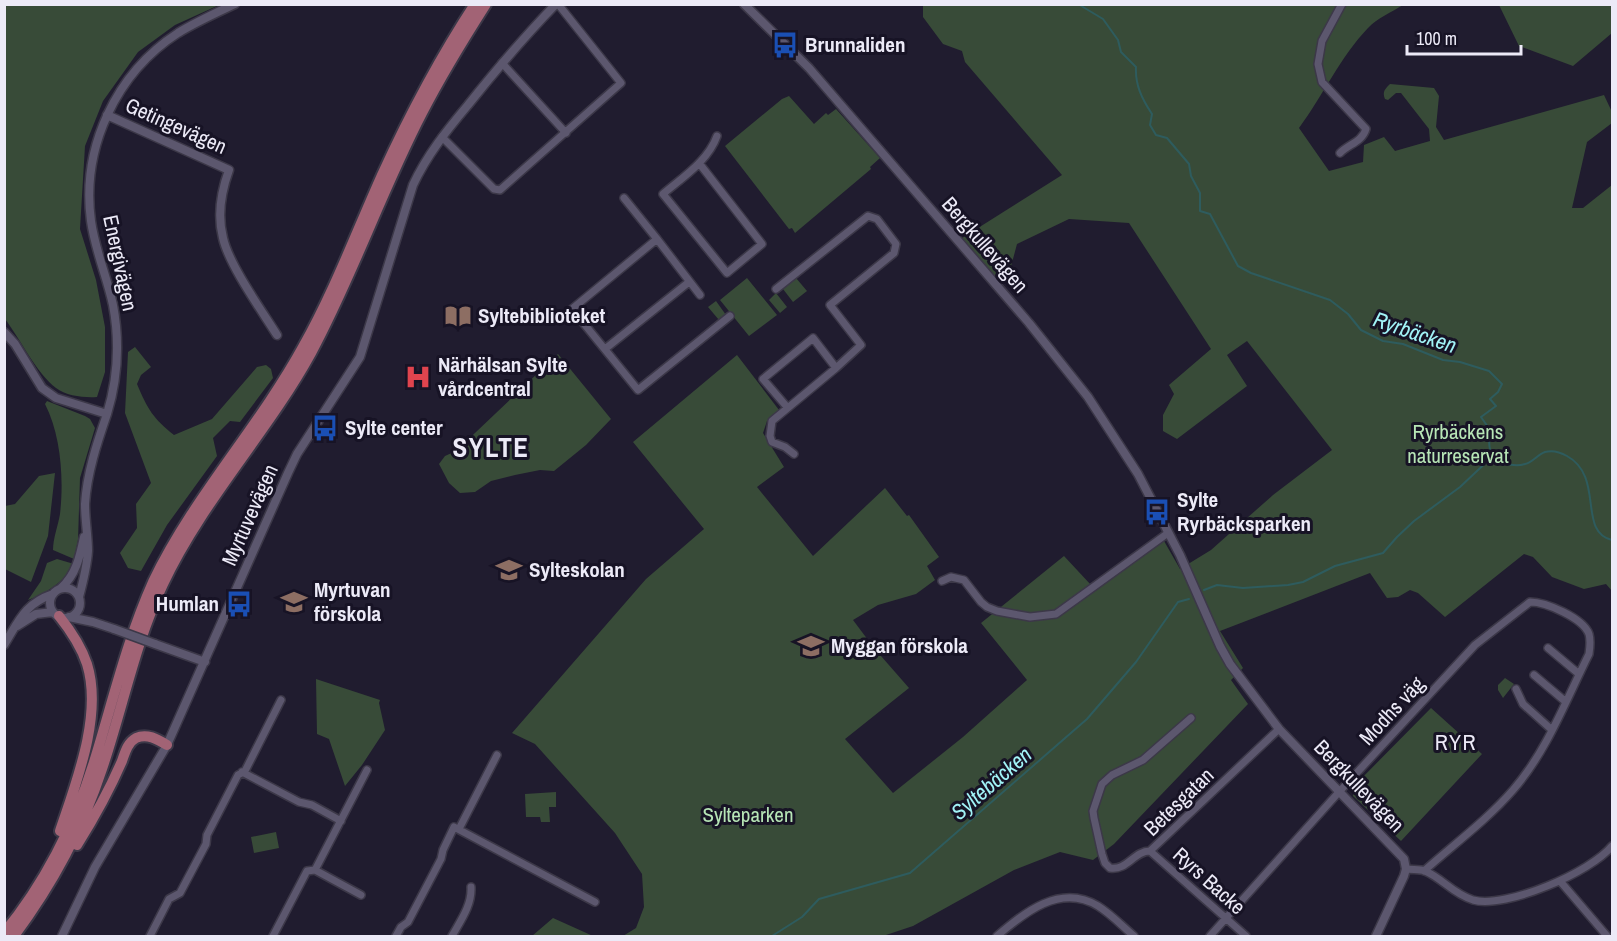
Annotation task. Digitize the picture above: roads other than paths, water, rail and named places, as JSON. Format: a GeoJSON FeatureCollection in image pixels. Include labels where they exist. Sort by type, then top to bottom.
{"type":"FeatureCollection","features":[{"type":"Feature","properties":{"kind":"highway"},"geometry":{"type":"LineString","coordinates":[[52,871],[84,792],[124,658],[154,581],[185,524],[260,417],[302,350],[343,266],[413,110],[475,4]]}},
{"type":"Feature","properties":{"kind":"highway"},"geometry":{"type":"LineString","coordinates":[[14,936],[93,795],[134,660],[164,583],[194,528],[268,422],[310,355],[352,270],[421,114],[486,4]]}},
{"type":"Feature","properties":{"kind":"highway"},"geometry":{"type":"LineString","coordinates":[[52,871],[80,768],[92,707],[91,678],[85,659],[60,615]]}},
{"type":"Feature","properties":{"kind":"highway"},"geometry":{"type":"LineString","coordinates":[[4,933],[87,830],[114,780],[128,745],[133,740],[144,736],[155,738],[167,745]]}},
{"type":"Feature","properties":{"kind":"street","name":"Energivägen"},"geometry":{"type":"LineString","coordinates":[[85,528],[87,483],[107,414],[115,375],[116,326],[95,240],[90,198],[90,176],[100,131],[119,92],[155,51],[178,33],[235,4]]}},
{"type":"Feature","properties":{"kind":"street","name":"Myrtuvevägen"},"geometry":{"type":"LineString","coordinates":[[62,936],[95,867],[167,745],[297,454],[360,357],[413,184],[442,137],[502,63],[557,4],[621,83],[566,134],[497,191],[442,137]]}},
{"type":"Feature","properties":{"kind":"street","name":"Bergkullevägen"},"geometry":{"type":"LineString","coordinates":[[744,4],[809,69],[1029,323],[1088,398],[1138,474],[1180,555],[1220,646],[1239,676],[1279,729],[1399,852],[1404,859],[1406,869]]}},
{"type":"Feature","properties":{"kind":"street"},"geometry":{"type":"LineString","coordinates":[[1340,153],[1358,141],[1366,129],[1322,82],[1318,64],[1322,40],[1342,4]]}},
{"type":"Feature","properties":{"kind":"street"},"geometry":{"type":"LineString","coordinates":[[502,63],[566,134]]}},
{"type":"Feature","properties":{"kind":"street","name":"Getingevägen"},"geometry":{"type":"LineString","coordinates":[[107,115],[229,170],[220,207],[222,238],[238,271],[277,335]]}},
{"type":"Feature","properties":{"kind":"street"},"geometry":{"type":"LineString","coordinates":[[699,164],[762,244],[727,273],[663,194],[699,164],[717,136]]}},
{"type":"Feature","properties":{"kind":"street"},"geometry":{"type":"LineString","coordinates":[[624,198],[700,295]]}},
{"type":"Feature","properties":{"kind":"street"},"geometry":{"type":"LineString","coordinates":[[776,289],[868,216],[877,219],[896,244],[894,253],[830,305],[861,345],[772,420],[770,435],[772,442],[785,447],[794,454]]}},
{"type":"Feature","properties":{"kind":"street"},"geometry":{"type":"LineString","coordinates":[[657,239],[572,309],[638,390],[730,316]]}},
{"type":"Feature","properties":{"kind":"street"},"geometry":{"type":"LineString","coordinates":[[605,350],[689,282]]}},
{"type":"Feature","properties":{"kind":"street"},"geometry":{"type":"LineString","coordinates":[[4,332],[15,344],[42,388],[56,398],[107,414]]}},
{"type":"Feature","properties":{"kind":"street"},"geometry":{"type":"LineString","coordinates":[[787,408],[763,379],[813,338],[836,368]]}},
{"type":"Feature","properties":{"kind":"street"},"geometry":{"type":"LineString","coordinates":[[4,645],[26,609],[42,598],[53,594],[68,582],[75,571],[85,528]]}},
{"type":"Feature","properties":{"kind":"street"},"geometry":{"type":"LineString","coordinates":[[15,628],[36,614],[76,613],[87,557],[85,528]]}},
{"type":"Feature","properties":{"kind":"street"},"geometry":{"type":"LineString","coordinates":[[942,581],[951,577],[964,580],[981,602],[997,611],[1030,617],[1056,614],[1168,532]]}},
{"type":"Feature","properties":{"kind":"street"},"geometry":{"type":"LineString","coordinates":[[61,588],[72,590],[93,622]]}},
{"type":"Feature","properties":{"kind":"street"},"geometry":{"type":"LineString","coordinates":[[53,594],[50,603],[60,615],[93,622],[205,662]]}},
{"type":"Feature","properties":{"kind":"street","name":"Modhs väg"},"geometry":{"type":"LineString","coordinates":[[1210,936],[1475,645],[1530,602],[1543,604],[1583,624],[1590,643],[1589,654],[1579,674]]}},
{"type":"Feature","properties":{"kind":"street"},"geometry":{"type":"LineString","coordinates":[[1424,871],[1499,806],[1514,790],[1552,730],[1579,674],[1548,648]]}},
{"type":"Feature","properties":{"kind":"street"},"geometry":{"type":"LineString","coordinates":[[1534,675],[1566,702]]}},
{"type":"Feature","properties":{"kind":"street"},"geometry":{"type":"LineString","coordinates":[[1516,689],[1522,704],[1552,730]]}},
{"type":"Feature","properties":{"kind":"street"},"geometry":{"type":"LineString","coordinates":[[150,936],[170,899],[180,893],[238,775],[245,771],[281,700]]}},
{"type":"Feature","properties":{"kind":"street","name":"Betesgatan"},"geometry":{"type":"LineString","coordinates":[[1191,718],[1143,760],[1107,778],[1101,784],[1095,803],[1094,818],[1102,854],[1108,866],[1113,869],[1125,866],[1141,852],[1150,851],[1279,729]]}},
{"type":"Feature","properties":{"kind":"street"},"geometry":{"type":"LineString","coordinates":[[459,830],[497,755]]}},
{"type":"Feature","properties":{"kind":"street"},"geometry":{"type":"LineString","coordinates":[[315,870],[367,770]]}},
{"type":"Feature","properties":{"kind":"street"},"geometry":{"type":"LineString","coordinates":[[242,772],[341,821]]}},
{"type":"Feature","properties":{"kind":"street"},"geometry":{"type":"LineString","coordinates":[[396,936],[400,927],[408,922],[441,859],[454,827],[594,902]]}},
{"type":"Feature","properties":{"kind":"street"},"geometry":{"type":"LineString","coordinates":[[1376,936],[1406,869],[1424,871],[1463,896],[1486,902],[1512,897],[1560,881],[1605,856],[1612,846]]}},
{"type":"Feature","properties":{"kind":"street","name":"Ryrs Backe"},"geometry":{"type":"LineString","coordinates":[[1150,851],[1246,936]]}},
{"type":"Feature","properties":{"kind":"street"},"geometry":{"type":"LineString","coordinates":[[273,936],[307,871],[315,870],[361,895]]}},
{"type":"Feature","properties":{"kind":"street"},"geometry":{"type":"LineString","coordinates":[[1560,881],[1606,936]]}},
{"type":"Feature","properties":{"kind":"street"},"geometry":{"type":"LineString","coordinates":[[452,936],[468,906],[471,887]]}},
{"type":"Feature","properties":{"kind":"street"},"geometry":{"type":"LineString","coordinates":[[997,936],[1035,907],[1058,898],[1067,898],[1086,901],[1098,906],[1134,936]]}},
{"type":"Feature","properties":{"kind":"waterway","name":"Ryrbäcken"},"geometry":{"type":"LineString","coordinates":[[1078,4],[1103,19],[1118,40],[1121,52],[1136,67],[1140,92],[1152,114],[1150,125],[1156,135],[1167,138],[1189,164],[1191,176],[1200,193],[1200,211],[1210,214],[1238,266],[1251,273],[1330,300],[1348,314],[1361,330],[1383,341],[1403,344],[1443,360],[1460,362],[1489,371],[1502,384],[1498,392],[1490,399],[1496,406],[1481,417],[1490,430],[1489,444],[1492,454],[1500,461],[1515,465],[1528,463],[1548,451],[1567,456],[1578,465],[1585,477],[1596,526],[1602,535],[1612,540]]}},
{"type":"Feature","properties":{"kind":"waterway","name":"Syltebäcken"},"geometry":{"type":"LineString","coordinates":[[1204,590],[1217,585],[1243,588],[1303,582],[1335,566],[1383,553],[1414,521],[1460,487],[1494,455]]}},
{"type":"Feature","properties":{"kind":"waterway","name":"Syltebäcken"},"geometry":{"type":"LineString","coordinates":[[772,936],[802,917],[819,899],[910,873],[1087,719],[1136,662],[1178,602],[1189,599]]}},
{"type":"Feature","properties":{"kind":"place","name":"Brunnaliden"},"geometry":{"type":"Point","coordinates":[785,45]}},
{"type":"Feature","properties":{"kind":"place","name":"Syltebiblioteket"},"geometry":{"type":"Point","coordinates":[458,316]}},
{"type":"Feature","properties":{"kind":"place","name":"Närhälsan Sylte vårdcentral"},"geometry":{"type":"Point","coordinates":[418,377]}},
{"type":"Feature","properties":{"kind":"place","name":"Sylte center"},"geometry":{"type":"Point","coordinates":[325,428]}},
{"type":"Feature","properties":{"kind":"place","name":"Sylte Ryrbäcksparken"},"geometry":{"type":"Point","coordinates":[1157,512]}},
{"type":"Feature","properties":{"kind":"place","name":"Sylteskolan"},"geometry":{"type":"Point","coordinates":[509,570]}},
{"type":"Feature","properties":{"kind":"place","name":"Myrtuvan förskola"},"geometry":{"type":"Point","coordinates":[294,602]}},
{"type":"Feature","properties":{"kind":"place","name":"Humlan"},"geometry":{"type":"Point","coordinates":[239,604]}},
{"type":"Feature","properties":{"kind":"place","name":"Myggan förskola"},"geometry":{"type":"Point","coordinates":[811,646]}},
{"type":"Feature","properties":{"kind":"district","name":"SYLTE"},"geometry":{"type":"Point","coordinates":[491,448]}},
{"type":"Feature","properties":{"kind":"district","name":"RYR"},"geometry":{"type":"Point","coordinates":[1456,742]}},
{"type":"Feature","properties":{"kind":"park label","name":"Ryrbäckens naturreservat"},"geometry":{"type":"Point","coordinates":[1458,444]}},
{"type":"Feature","properties":{"kind":"park label","name":"Sylteparken"},"geometry":{"type":"Point","coordinates":[748,815]}}]}
